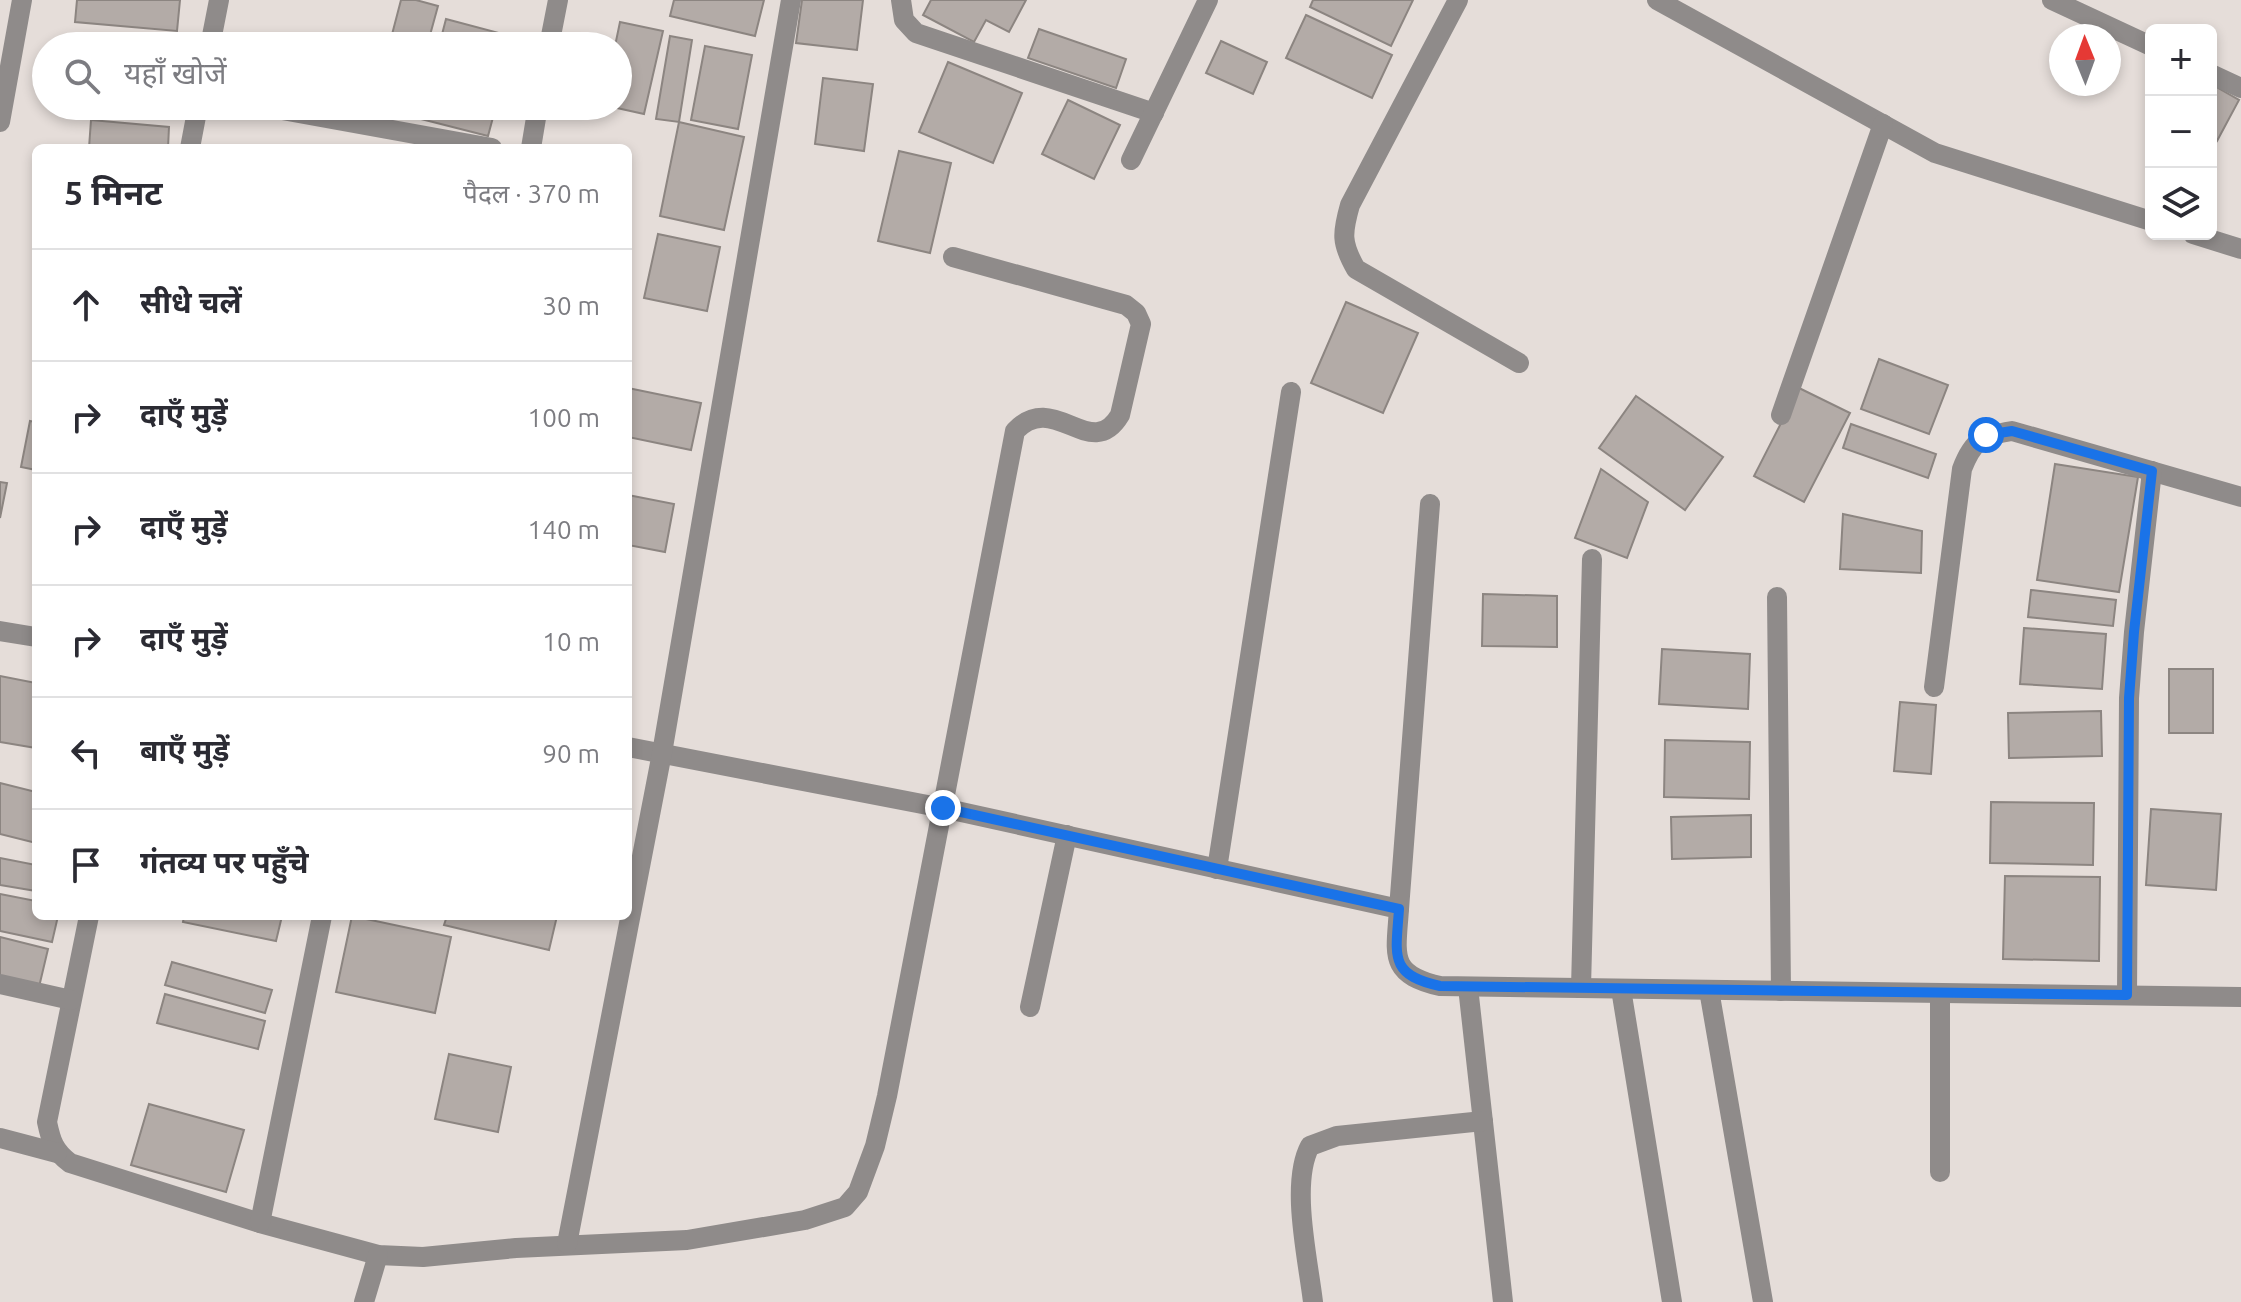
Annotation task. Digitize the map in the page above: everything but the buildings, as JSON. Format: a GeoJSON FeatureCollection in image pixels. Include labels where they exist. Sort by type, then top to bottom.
{"type":"FeatureCollection","features":[{"type":"Feature","properties":{"kind":"street"},"geometry":{"type":"LineString","coordinates":[[0,122],[2,96],[22,0]]}},
{"type":"Feature","properties":{"kind":"street"},"geometry":{"type":"LineString","coordinates":[[213,32],[219,0]]}},
{"type":"Feature","properties":{"kind":"street"},"geometry":{"type":"LineString","coordinates":[[552,32],[558,0]]}},
{"type":"Feature","properties":{"kind":"street"},"geometry":{"type":"LineString","coordinates":[[632,908],[662,753],[791,0]]}},
{"type":"Feature","properties":{"kind":"street"},"geometry":{"type":"LineString","coordinates":[[901,0],[904,20],[916,33],[1154,113]]}},
{"type":"Feature","properties":{"kind":"street"},"geometry":{"type":"LineString","coordinates":[[1131,160],[1208,0]]}},
{"type":"Feature","properties":{"kind":"street"},"geometry":{"type":"LineString","coordinates":[[1458,0],[1350,205],[1343,230],[1346,252],[1356,269],[1519,363]]}},
{"type":"Feature","properties":{"kind":"street"},"geometry":{"type":"LineString","coordinates":[[1657,0],[1935,153],[2145,219]]}},
{"type":"Feature","properties":{"kind":"street"},"geometry":{"type":"LineString","coordinates":[[2052,0],[2145,43]]}},
{"type":"Feature","properties":{"kind":"street"},"geometry":{"type":"LineString","coordinates":[[2217,77],[2241,88]]}},
{"type":"Feature","properties":{"kind":"street"},"geometry":{"type":"LineString","coordinates":[[191,144],[195,120]]}},
{"type":"Feature","properties":{"kind":"street"},"geometry":{"type":"LineString","coordinates":[[337,120],[470,144]]}},
{"type":"Feature","properties":{"kind":"street"},"geometry":{"type":"LineString","coordinates":[[532,144],[536,120]]}},
{"type":"Feature","properties":{"kind":"street"},"geometry":{"type":"LineString","coordinates":[[1781,415],[1883,124]]}},
{"type":"Feature","properties":{"kind":"street"},"geometry":{"type":"LineString","coordinates":[[2212,240],[2241,249]]}},
{"type":"Feature","properties":{"kind":"street"},"geometry":{"type":"LineString","coordinates":[[88,920],[47,1122],[50,1141],[57,1153],[70,1163],[260,1223],[378,1255],[423,1257],[567,1244],[687,1240],[805,1220],[845,1207],[858,1192],[875,1146],[887,1096],[1015,431],[1026,419],[1043,416],[1088,432],[1101,433],[1113,427],[1120,415],[1141,324],[1136,313],[1126,305],[953,257]]}},
{"type":"Feature","properties":{"kind":"street"},"geometry":{"type":"LineString","coordinates":[[1217,869],[1291,392]]}},
{"type":"Feature","properties":{"kind":"street"},"geometry":{"type":"LineString","coordinates":[[1934,687],[1962,469],[1969,451],[1986,435],[2012,431],[2241,497]]}},
{"type":"Feature","properties":{"kind":"street"},"geometry":{"type":"LineString","coordinates":[[2127,995],[2129,698],[2152,471]]}},
{"type":"Feature","properties":{"kind":"street"},"geometry":{"type":"LineString","coordinates":[[1430,504],[1396,950],[1401,968],[1417,981],[1468,987],[2241,997]]}},
{"type":"Feature","properties":{"kind":"street"},"geometry":{"type":"LineString","coordinates":[[1581,988],[1592,559]]}},
{"type":"Feature","properties":{"kind":"street"},"geometry":{"type":"LineString","coordinates":[[1777,597],[1781,991]]}},
{"type":"Feature","properties":{"kind":"street"},"geometry":{"type":"LineString","coordinates":[[0,631],[32,636]]}},
{"type":"Feature","properties":{"kind":"street"},"geometry":{"type":"LineString","coordinates":[[632,748],[943,808],[1399,909]]}},
{"type":"Feature","properties":{"kind":"street"},"geometry":{"type":"LineString","coordinates":[[1030,1007],[1067,835]]}},
{"type":"Feature","properties":{"kind":"street"},"geometry":{"type":"LineString","coordinates":[[260,1223],[321,920]]}},
{"type":"Feature","properties":{"kind":"street"},"geometry":{"type":"LineString","coordinates":[[567,1244],[630,920]]}},
{"type":"Feature","properties":{"kind":"street"},"geometry":{"type":"LineString","coordinates":[[0,984],[71,1000]]}},
{"type":"Feature","properties":{"kind":"street"},"geometry":{"type":"LineString","coordinates":[[1468,987],[1503,1302]]}},
{"type":"Feature","properties":{"kind":"street"},"geometry":{"type":"LineString","coordinates":[[1621,989],[1672,1302]]}},
{"type":"Feature","properties":{"kind":"street"},"geometry":{"type":"LineString","coordinates":[[1709,990],[1763,1302]]}},
{"type":"Feature","properties":{"kind":"street"},"geometry":{"type":"LineString","coordinates":[[1940,993],[1940,1172]]}},
{"type":"Feature","properties":{"kind":"street"},"geometry":{"type":"LineString","coordinates":[[1313,1302],[1299,1182],[1302,1160],[1310,1146],[1337,1136],[1483,1121]]}},
{"type":"Feature","properties":{"kind":"street"},"geometry":{"type":"LineString","coordinates":[[0,1138],[57,1153]]}},
{"type":"Feature","properties":{"kind":"street"},"geometry":{"type":"LineString","coordinates":[[364,1302],[378,1255]]}},
{"type":"Feature","properties":{"kind":"route"},"geometry":{"type":"LineString","coordinates":[[943,808],[1399,909],[1396,950],[1401,968],[1417,981],[1440,986],[2127,995],[2129,698],[2152,471],[2012,431],[1986,435]]}}]}
